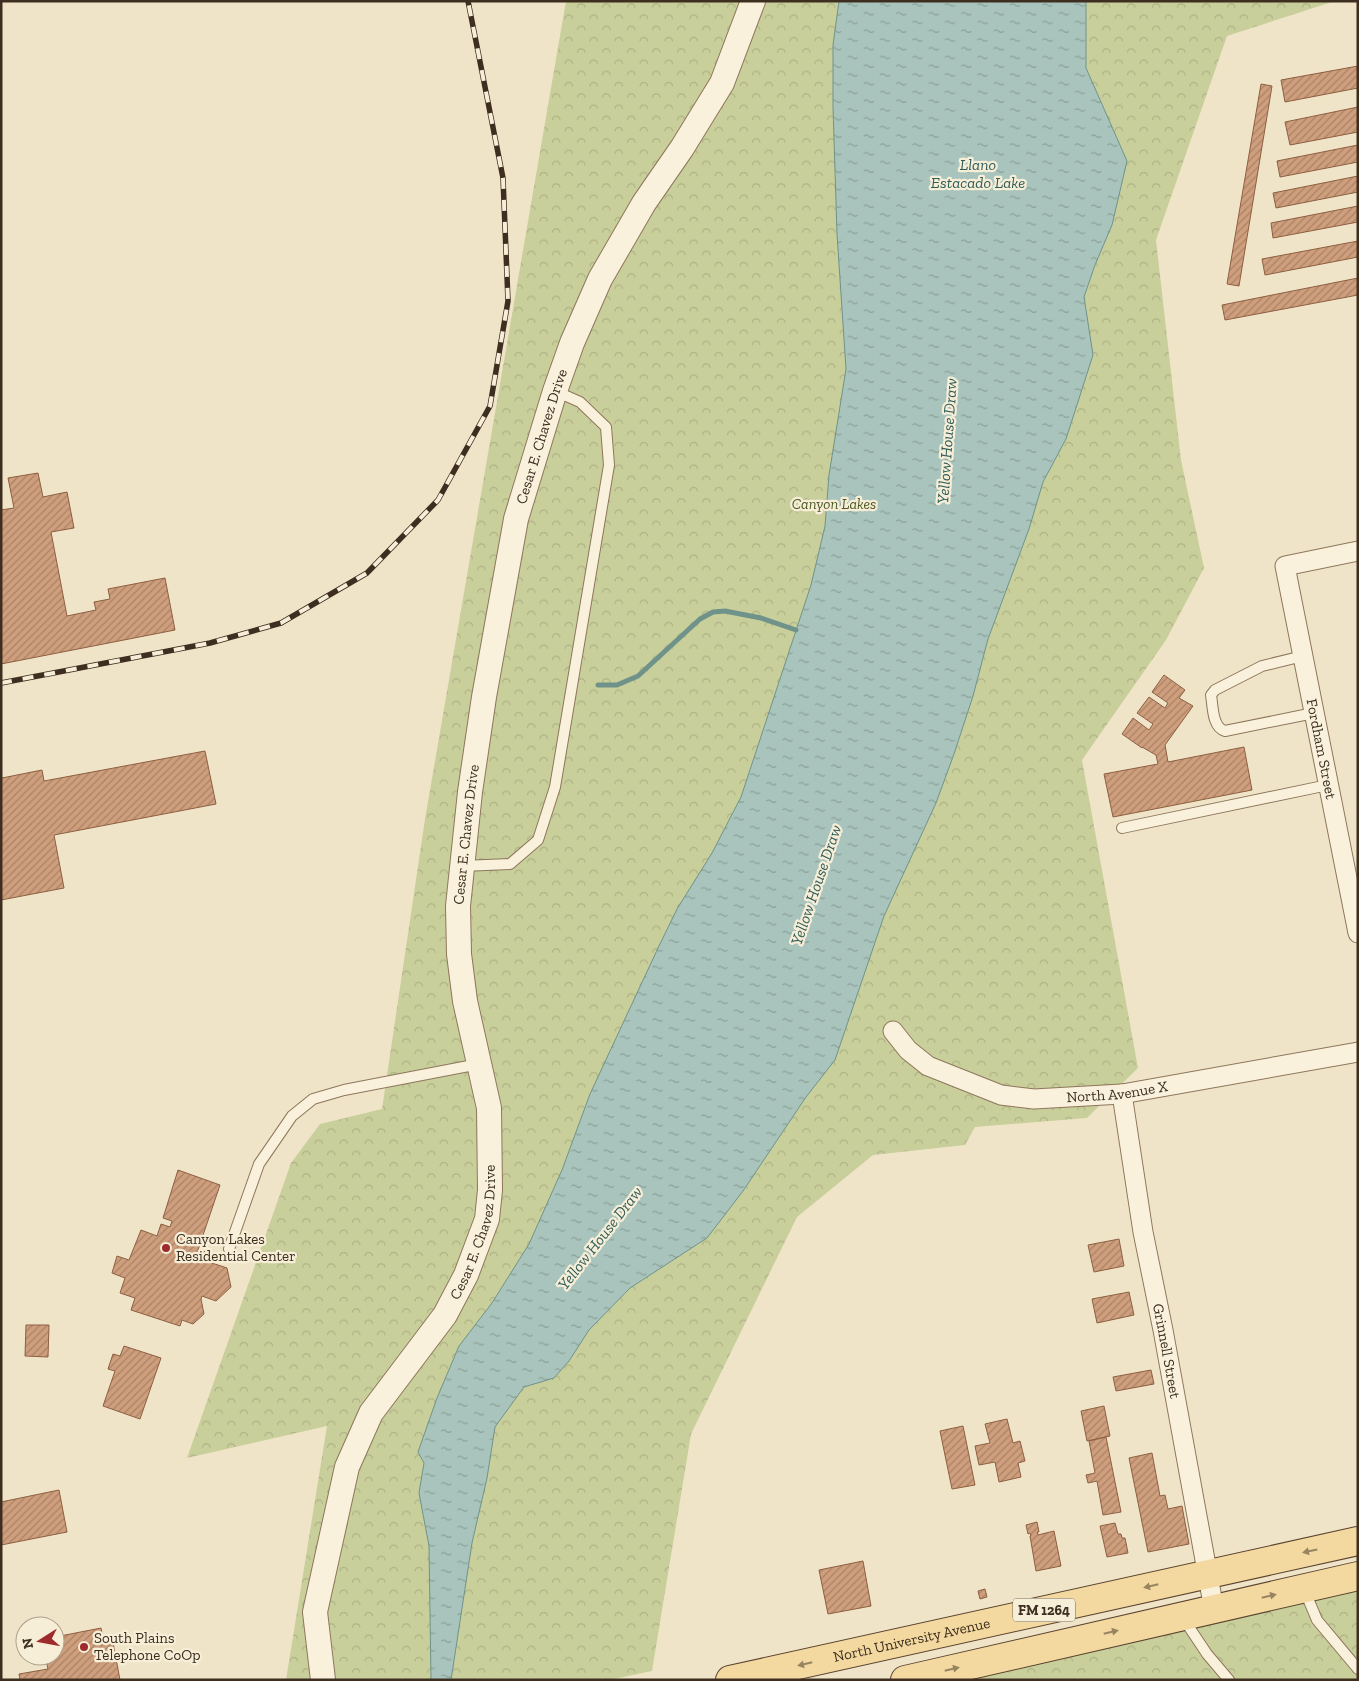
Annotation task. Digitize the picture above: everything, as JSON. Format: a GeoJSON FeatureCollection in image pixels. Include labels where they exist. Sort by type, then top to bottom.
{"type":"FeatureCollection","features":[{"type":"Feature","properties":{"kind":"main road","name":"North University Avenue"},"geometry":{"type":"LineString","coordinates":[[742,1679],[1358,1541]]}},
{"type":"Feature","properties":{"kind":"main road","name":"FM 1264"},"geometry":{"type":"LineString","coordinates":[[910,1679],[1358,1576]]}},
{"type":"Feature","properties":{"kind":"street","name":"Cesar E. Chavez Drive"},"geometry":{"type":"LineString","coordinates":[[324,1680],[315,1612],[348,1467],[371,1413],[445,1314],[466,1275],[486,1219],[490,1190],[489,1108],[465,1001],[458,954],[458,906],[470,792],[516,519],[555,391],[572,344],[600,279],[644,203],[682,148],[722,83],[753,1]]}},
{"type":"Feature","properties":{"kind":"street","name":"Fordham Street"},"geometry":{"type":"LineString","coordinates":[[1358,552],[1284,566],[1358,933]]}},
{"type":"Feature","properties":{"kind":"street","name":"North Avenue X"},"geometry":{"type":"LineString","coordinates":[[893,1031],[908,1050],[928,1066],[1001,1095],[1053,1099],[1122,1094],[1358,1052]]}},
{"type":"Feature","properties":{"kind":"street","name":"Grinnell Street"},"geometry":{"type":"LineString","coordinates":[[1122,1094],[1143,1232],[1163,1330],[1214,1609]]}},
{"type":"Feature","properties":{"kind":"lane"},"geometry":{"type":"LineString","coordinates":[[462,866],[510,864],[538,840],[554,788],[608,465],[606,427],[580,402],[555,391]]}},
{"type":"Feature","properties":{"kind":"lane"},"geometry":{"type":"LineString","coordinates":[[1303,656],[1262,666],[1215,690],[1211,695],[1216,724],[1220,730],[1224,731],[1314,712]]}},
{"type":"Feature","properties":{"kind":"lane"},"geometry":{"type":"LineString","coordinates":[[1122,828],[1328,785]]}},
{"type":"Feature","properties":{"kind":"lane"},"geometry":{"type":"LineString","coordinates":[[229,1249],[259,1164],[292,1116],[313,1099],[344,1090],[479,1064]]}},
{"type":"Feature","properties":{"kind":"lane"},"geometry":{"type":"LineString","coordinates":[[1304,1588],[1317,1620],[1358,1669]]}},
{"type":"Feature","properties":{"kind":"lane"},"geometry":{"type":"LineString","coordinates":[[1182,1616],[1207,1654],[1229,1680]]}},
{"type":"Feature","properties":{"kind":"green space","name":"Canyon Lakes"},"geometry":{"type":"Polygon","coordinates":[[[566,1],[1335,1],[1227,36],[1156,240],[1181,460],[1204,568],[1166,640],[1082,760],[1138,1068],[1087,1118],[975,1127],[965,1145],[873,1155],[797,1217],[691,1434],[652,1671],[609,1680],[286,1680],[327,1426],[187,1458],[291,1163],[320,1124],[382,1109],[425,819],[566,1]]]}},
{"type":"Feature","properties":{"kind":"green space"},"geometry":{"type":"Polygon","coordinates":[[[1358,1589],[1358,1680],[928,1680],[1358,1589]]]}},
{"type":"Feature","properties":{"kind":"water","name":"Llano Estacado Lake"},"geometry":{"type":"Polygon","coordinates":[[[839,1],[1086,1],[1086,68],[1127,161],[1112,225],[1084,297],[1093,355],[1066,439],[1043,482],[1029,529],[988,639],[973,696],[954,754],[936,803],[884,916],[835,1060],[806,1097],[743,1191],[707,1238],[630,1288],[589,1330],[569,1361],[554,1378],[524,1387],[495,1427],[487,1478],[472,1543],[451,1680],[431,1680],[429,1546],[419,1493],[424,1463],[418,1452],[437,1398],[459,1346],[492,1303],[529,1244],[562,1170],[590,1094],[658,948],[677,909],[712,853],[741,797],[811,585],[825,526],[829,475],[846,369],[837,234],[833,107],[833,45],[839,1]]]}},
{"type":"Feature","properties":{"kind":"building"},"geometry":{"type":"Polygon","coordinates":[[[1358,66],[1358,88],[1285,102],[1281,80],[1358,66]]]}},
{"type":"Feature","properties":{"kind":"building"},"geometry":{"type":"Polygon","coordinates":[[[1261,84],[1272,86],[1239,286],[1227,284],[1261,84]]]}},
{"type":"Feature","properties":{"kind":"building"},"geometry":{"type":"Polygon","coordinates":[[[1358,107],[1358,132],[1290,145],[1285,122],[1358,107]]]}},
{"type":"Feature","properties":{"kind":"building"},"geometry":{"type":"Polygon","coordinates":[[[1358,145],[1358,162],[1280,177],[1277,161],[1358,145]]]}},
{"type":"Feature","properties":{"kind":"building"},"geometry":{"type":"Polygon","coordinates":[[[1358,176],[1358,192],[1276,208],[1273,193],[1358,176]]]}},
{"type":"Feature","properties":{"kind":"building"},"geometry":{"type":"Polygon","coordinates":[[[1358,206],[1358,222],[1273,238],[1271,223],[1358,206]]]}},
{"type":"Feature","properties":{"kind":"building"},"geometry":{"type":"Polygon","coordinates":[[[1358,241],[1358,257],[1265,275],[1262,259],[1358,241]]]}},
{"type":"Feature","properties":{"kind":"building"},"geometry":{"type":"Polygon","coordinates":[[[1358,278],[1358,295],[1225,320],[1222,305],[1358,278]]]}},
{"type":"Feature","properties":{"kind":"building"},"geometry":{"type":"Polygon","coordinates":[[[38,473],[43,497],[67,492],[74,528],[51,532],[67,616],[96,610],[94,602],[110,599],[108,589],[165,578],[175,630],[1,664],[1,510],[14,508],[8,478],[38,473]]]}},
{"type":"Feature","properties":{"kind":"building"},"geometry":{"type":"Polygon","coordinates":[[[1164,675],[1185,690],[1179,698],[1193,706],[1165,745],[1168,762],[1244,747],[1252,790],[1113,817],[1104,774],[1158,764],[1156,755],[1122,734],[1133,718],[1149,730],[1153,724],[1137,713],[1149,697],[1165,708],[1168,703],[1152,692],[1164,675]]]}},
{"type":"Feature","properties":{"kind":"building"},"geometry":{"type":"Polygon","coordinates":[[[205,751],[216,804],[54,835],[64,888],[1,900],[1,776],[2,778],[42,770],[44,781],[205,751]]]}},
{"type":"Feature","properties":{"kind":"building","name":"Canyon Lakes Residential Center"},"geometry":{"type":"Polygon","coordinates":[[[178,1170],[220,1185],[198,1250],[203,1252],[211,1250],[213,1259],[206,1261],[227,1268],[231,1287],[216,1301],[202,1296],[204,1314],[193,1324],[182,1320],[180,1326],[131,1310],[135,1298],[120,1293],[125,1278],[112,1273],[117,1256],[129,1260],[141,1230],[157,1236],[161,1224],[170,1227],[172,1221],[163,1218],[178,1170]]]}},
{"type":"Feature","properties":{"kind":"building"},"geometry":{"type":"Polygon","coordinates":[[[1119,1239],[1124,1266],[1094,1272],[1088,1245],[1119,1239]]]}},
{"type":"Feature","properties":{"kind":"building"},"geometry":{"type":"Polygon","coordinates":[[[1129,1292],[1134,1315],[1097,1323],[1092,1299],[1129,1292]]]}},
{"type":"Feature","properties":{"kind":"building"},"geometry":{"type":"Polygon","coordinates":[[[26,1325],[49,1325],[48,1357],[25,1356],[26,1325]]]}},
{"type":"Feature","properties":{"kind":"building"},"geometry":{"type":"Polygon","coordinates":[[[124,1346],[161,1358],[140,1419],[103,1406],[115,1371],[108,1369],[113,1354],[120,1356],[124,1346]]]}},
{"type":"Feature","properties":{"kind":"building"},"geometry":{"type":"Polygon","coordinates":[[[1151,1370],[1154,1384],[1116,1391],[1113,1377],[1151,1370]]]}},
{"type":"Feature","properties":{"kind":"building"},"geometry":{"type":"Polygon","coordinates":[[[1104,1406],[1110,1436],[1087,1441],[1081,1411],[1104,1406]]]}},
{"type":"Feature","properties":{"kind":"building"},"geometry":{"type":"Polygon","coordinates":[[[1007,1419],[1013,1443],[1020,1441],[1025,1461],[1018,1463],[1021,1477],[999,1482],[995,1462],[979,1465],[975,1446],[990,1443],[985,1424],[1007,1419]]]}},
{"type":"Feature","properties":{"kind":"building"},"geometry":{"type":"Polygon","coordinates":[[[963,1426],[975,1485],[952,1489],[940,1431],[963,1426]]]}},
{"type":"Feature","properties":{"kind":"building"},"geometry":{"type":"Polygon","coordinates":[[[1106,1437],[1121,1512],[1103,1515],[1097,1481],[1088,1483],[1086,1475],[1095,1473],[1089,1441],[1106,1437]]]}},
{"type":"Feature","properties":{"kind":"building"},"geometry":{"type":"Polygon","coordinates":[[[1152,1453],[1160,1496],[1165,1495],[1168,1509],[1182,1506],[1189,1544],[1148,1552],[1129,1458],[1152,1453]]]}},
{"type":"Feature","properties":{"kind":"building"},"geometry":{"type":"Polygon","coordinates":[[[59,1490],[67,1532],[1,1545],[1,1502],[59,1490]]]}},
{"type":"Feature","properties":{"kind":"building"},"geometry":{"type":"Polygon","coordinates":[[[1037,1522],[1038,1535],[1054,1531],[1061,1566],[1036,1571],[1031,1536],[1030,1533],[1028,1534],[1026,1525],[1037,1522]]]}},
{"type":"Feature","properties":{"kind":"building"},"geometry":{"type":"Polygon","coordinates":[[[1115,1523],[1118,1534],[1125,1538],[1128,1553],[1107,1557],[1100,1526],[1115,1523]]]}},
{"type":"Feature","properties":{"kind":"building"},"geometry":{"type":"Polygon","coordinates":[[[863,1561],[871,1606],[828,1614],[819,1570],[863,1561]]]}},
{"type":"Feature","properties":{"kind":"building"},"geometry":{"type":"Polygon","coordinates":[[[985,1589],[987,1597],[980,1599],[978,1591],[985,1589]]]}},
{"type":"Feature","properties":{"kind":"building","name":"South Plains Telephone CoOp"},"geometry":{"type":"Polygon","coordinates":[[[101,1628],[103,1638],[112,1637],[120,1680],[20,1680],[19,1674],[48,1669],[47,1666],[65,1666],[65,1635],[101,1628]]]}},
{"type":"Feature","properties":{"kind":"waterway"},"geometry":{"type":"LineString","coordinates":[[598,685],[617,685],[638,676],[700,619],[713,612],[725,611],[761,618],[796,630]]}},
{"type":"Feature","properties":{"kind":"railway"},"geometry":{"type":"LineString","coordinates":[[1,683],[210,643],[281,623],[367,573],[438,500],[490,406],[508,301],[503,178],[468,1]]}},
{"type":"Feature","properties":{"kind":"place","name":"Canyon Lakes Residential Center"},"geometry":{"type":"Point","coordinates":[166,1248]}},
{"type":"Feature","properties":{"kind":"place","name":"South Plains Telephone CoOp"},"geometry":{"type":"Point","coordinates":[84,1647]}},
{"type":"Feature","properties":{"kind":"water label","name":"Yellow House Draw"},"geometry":{"type":"Point","coordinates":[947,441]}},
{"type":"Feature","properties":{"kind":"water label","name":"Yellow House Draw"},"geometry":{"type":"Point","coordinates":[816,885]}},
{"type":"Feature","properties":{"kind":"water label","name":"Yellow House Draw"},"geometry":{"type":"Point","coordinates":[600,1238]}}]}
